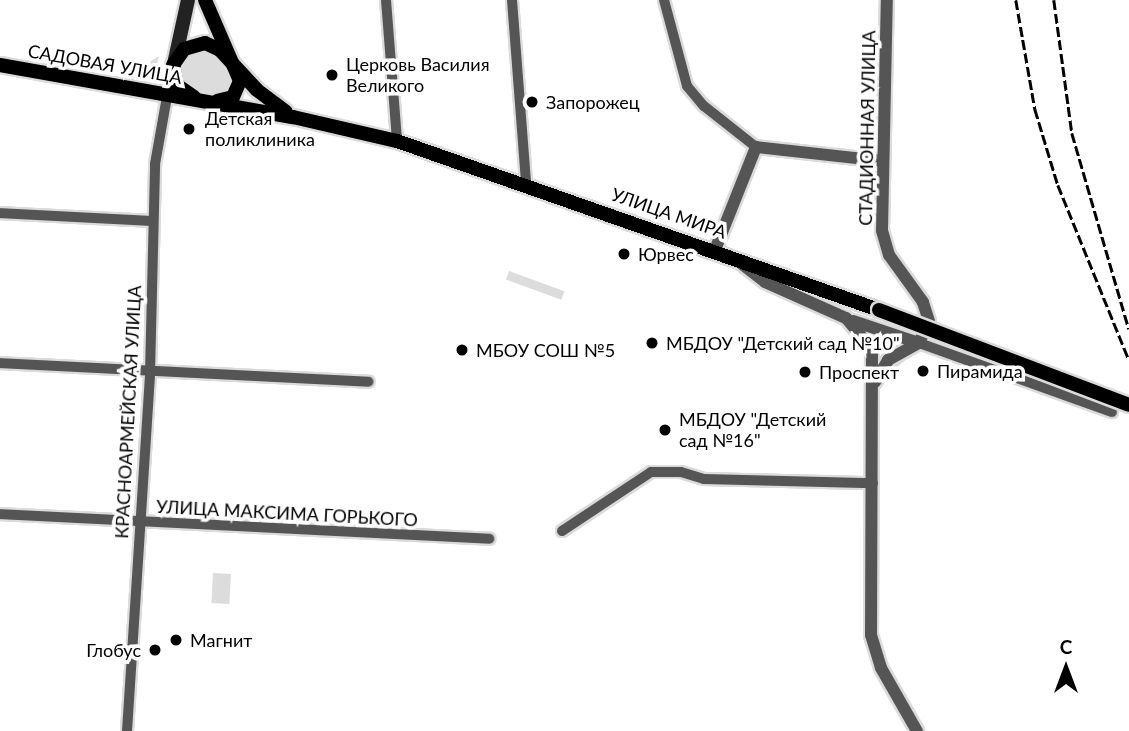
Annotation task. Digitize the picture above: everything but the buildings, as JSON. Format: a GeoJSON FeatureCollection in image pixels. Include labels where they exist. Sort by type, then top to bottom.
{"type":"FeatureCollection","features":[{"type":"Feature","properties":{"kind":"main road"},"geometry":{"type":"LineString","coordinates":[[188,0],[174,63],[179,87],[203,101],[225,101],[236,94],[240,80],[205,0]]}},
{"type":"Feature","properties":{"kind":"main road"},"geometry":{"type":"LineString","coordinates":[[174,63],[186,47],[202,43],[216,47],[233,63]]}},
{"type":"Feature","properties":{"kind":"main road","name":"УЛИЦА МИРА"},"geometry":{"type":"LineString","coordinates":[[233,63],[268,100],[293,117]]}},
{"type":"Feature","properties":{"kind":"main road","name":"САДОВАЯ УЛИЦА"},"geometry":{"type":"LineString","coordinates":[[0,65],[203,101]]}},
{"type":"Feature","properties":{"kind":"main road","name":"УЛИЦА МИРА"},"geometry":{"type":"LineString","coordinates":[[203,101],[293,117],[397,141],[526,183],[734,257]]}},
{"type":"Feature","properties":{"kind":"main road"},"geometry":{"type":"LineString","coordinates":[[734,257],[1129,405]]}},
{"type":"Feature","properties":{"kind":"street"},"geometry":{"type":"LineString","coordinates":[[386,0],[397,141]]}},
{"type":"Feature","properties":{"kind":"street"},"geometry":{"type":"LineString","coordinates":[[512,0],[526,183]]}},
{"type":"Feature","properties":{"kind":"street"},"geometry":{"type":"LineString","coordinates":[[664,0],[687,86],[704,106],[756,147],[882,161]]}},
{"type":"Feature","properties":{"kind":"street","name":"СТАДИОННАЯ УЛИЦА"},"geometry":{"type":"LineString","coordinates":[[887,0],[882,161],[885,243],[929,316],[919,343]]}},
{"type":"Feature","properties":{"kind":"street","name":"КРАСНОАРМЕЙСКАЯ УЛИЦА"},"geometry":{"type":"LineString","coordinates":[[127,731],[150,373],[155,164],[174,63]]}},
{"type":"Feature","properties":{"kind":"street"},"geometry":{"type":"LineString","coordinates":[[715,250],[756,147]]}},
{"type":"Feature","properties":{"kind":"street"},"geometry":{"type":"LineString","coordinates":[[0,212],[152,221]]}},
{"type":"Feature","properties":{"kind":"street","name":"УЛИЦА МИРА"},"geometry":{"type":"LineString","coordinates":[[734,257],[765,282],[846,318],[872,349]]}},
{"type":"Feature","properties":{"kind":"street"},"geometry":{"type":"LineString","coordinates":[[846,318],[1112,412]]}},
{"type":"Feature","properties":{"kind":"street"},"geometry":{"type":"LineString","coordinates":[[874,386],[881,368],[894,356],[919,343]]}},
{"type":"Feature","properties":{"kind":"street"},"geometry":{"type":"LineString","coordinates":[[894,356],[872,349],[872,644],[881,668],[917,731]]}},
{"type":"Feature","properties":{"kind":"street"},"geometry":{"type":"LineString","coordinates":[[0,363],[150,373],[369,382]]}},
{"type":"Feature","properties":{"kind":"street"},"geometry":{"type":"LineString","coordinates":[[562,531],[651,472],[681,472],[704,479],[873,483]]}},
{"type":"Feature","properties":{"kind":"street","name":"УЛИЦА МАКСИМА ГОРЬКОГО"},"geometry":{"type":"LineString","coordinates":[[0,514],[489,539]]}},
{"type":"Feature","properties":{"kind":"shaded area"},"geometry":{"type":"Polygon","coordinates":[[[201,50],[218,58],[232,80],[230,91],[212,94],[186,87],[181,73],[185,58],[201,50]]]}},
{"type":"Feature","properties":{"kind":"shaded area"},"geometry":{"type":"Polygon","coordinates":[[[159,56],[154,75],[144,80],[126,77],[159,56]]]}},
{"type":"Feature","properties":{"kind":"shaded area"},"geometry":{"type":"Polygon","coordinates":[[[509,271],[564,291],[561,300],[506,279],[509,271]]]}},
{"type":"Feature","properties":{"kind":"shaded area"},"geometry":{"type":"Polygon","coordinates":[[[887,339],[914,346],[909,357],[891,372],[884,366],[882,345],[887,339]]]}},
{"type":"Feature","properties":{"kind":"shaded area"},"geometry":{"type":"Polygon","coordinates":[[[213,573],[231,574],[229,604],[211,603],[213,573]]]}},
{"type":"Feature","properties":{"kind":"railway"},"geometry":{"type":"LineString","coordinates":[[1016,0],[1035,109],[1058,185],[1129,360]]}},
{"type":"Feature","properties":{"kind":"railway"},"geometry":{"type":"LineString","coordinates":[[1054,0],[1072,133],[1129,329]]}},
{"type":"Feature","properties":{"kind":"place","name":"Церковь Василия Великого"},"geometry":{"type":"Point","coordinates":[332,75]}},
{"type":"Feature","properties":{"kind":"place","name":"Запорожец"},"geometry":{"type":"Point","coordinates":[532,102]}},
{"type":"Feature","properties":{"kind":"place","name":"Детская поликлиника"},"geometry":{"type":"Point","coordinates":[189,129]}},
{"type":"Feature","properties":{"kind":"place","name":"Юрвес"},"geometry":{"type":"Point","coordinates":[624,254]}},
{"type":"Feature","properties":{"kind":"place","name":"МБДОУ \"Детский сад №10\""},"geometry":{"type":"Point","coordinates":[652,343]}},
{"type":"Feature","properties":{"kind":"place","name":"МБОУ СОШ №5"},"geometry":{"type":"Point","coordinates":[462,350]}},
{"type":"Feature","properties":{"kind":"place","name":"Пирамида"},"geometry":{"type":"Point","coordinates":[923,371]}},
{"type":"Feature","properties":{"kind":"place","name":"Проспект"},"geometry":{"type":"Point","coordinates":[805,372]}},
{"type":"Feature","properties":{"kind":"place","name":"МБДОУ \"Детский сад №16\""},"geometry":{"type":"Point","coordinates":[665,430]}},
{"type":"Feature","properties":{"kind":"place","name":"Магнит"},"geometry":{"type":"Point","coordinates":[176,640]}},
{"type":"Feature","properties":{"kind":"place","name":"Глобус"},"geometry":{"type":"Point","coordinates":[155,650]}}]}
